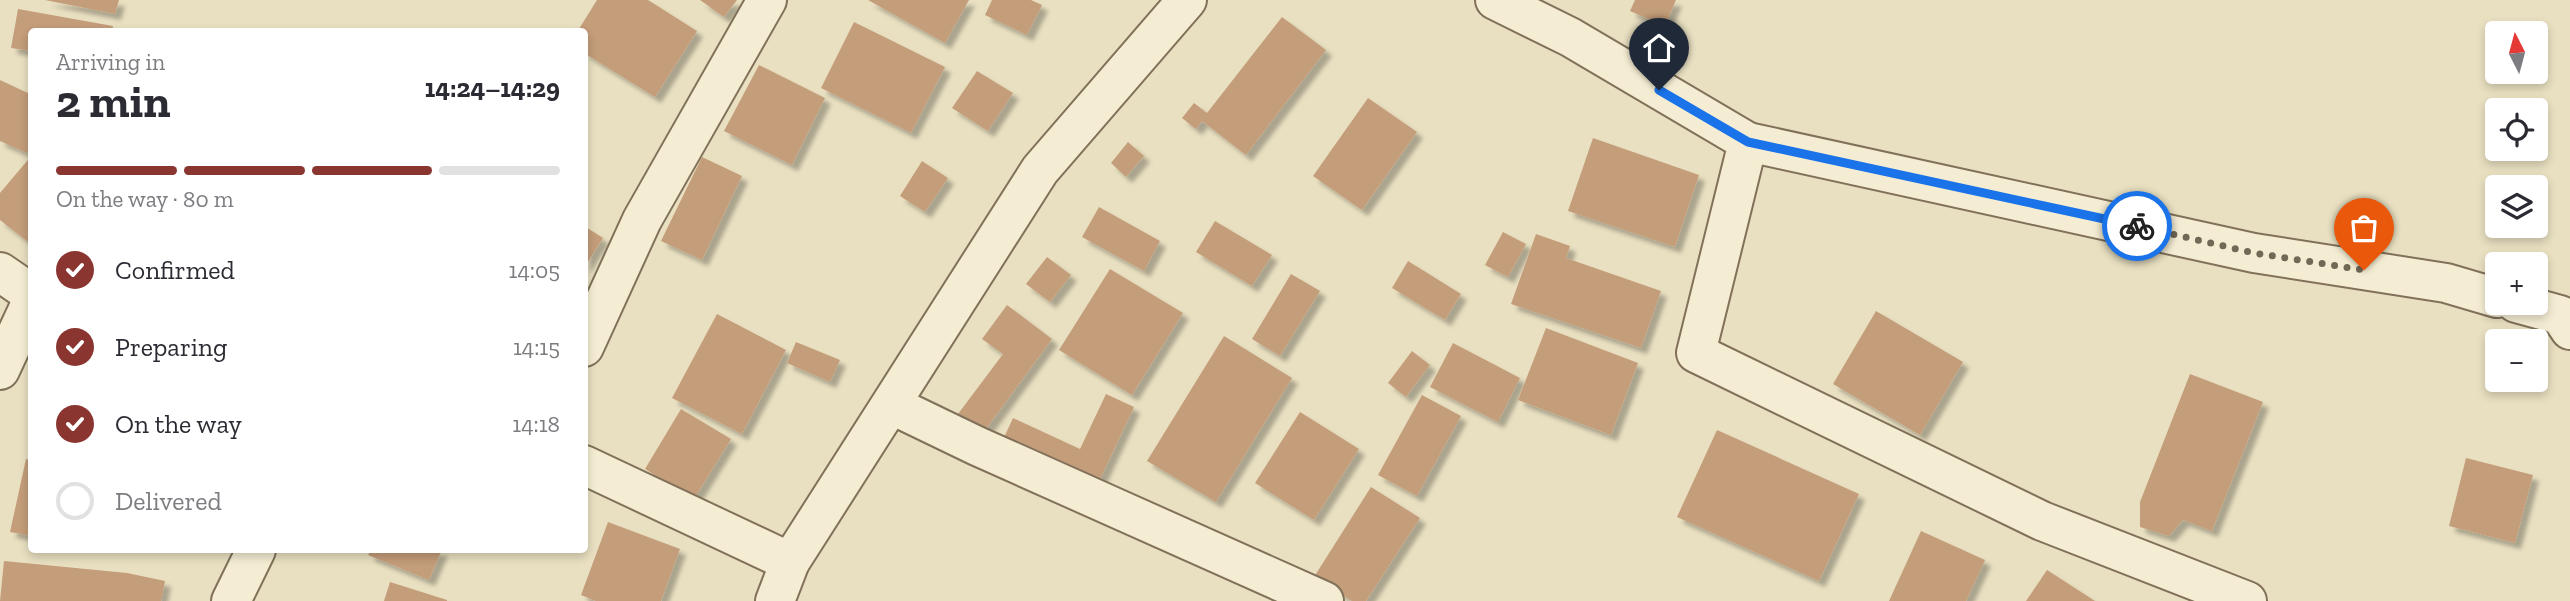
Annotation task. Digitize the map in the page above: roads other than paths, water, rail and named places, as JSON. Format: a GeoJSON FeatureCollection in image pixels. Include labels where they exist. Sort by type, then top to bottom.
{"type":"FeatureCollection","features":[{"type":"Feature","properties":{"kind":"street"},"geometry":{"type":"LineString","coordinates":[[588,338],[642,220],[767,0]]}},
{"type":"Feature","properties":{"kind":"street"},"geometry":{"type":"LineString","coordinates":[[775,601],[790,562],[1040,170],[1187,0]]}},
{"type":"Feature","properties":{"kind":"street"},"geometry":{"type":"LineString","coordinates":[[1495,0],[1570,37],[1748,142],[2254,253],[2446,283],[2485,294]]}},
{"type":"Feature","properties":{"kind":"street"},"geometry":{"type":"LineString","coordinates":[[1748,142],[1696,353],[2042,521],[2229,598]]}},
{"type":"Feature","properties":{"kind":"street"},"geometry":{"type":"LineString","coordinates":[[0,272],[28,291]]}},
{"type":"Feature","properties":{"kind":"street"},"geometry":{"type":"LineString","coordinates":[[0,370],[28,310]]}},
{"type":"Feature","properties":{"kind":"street"},"geometry":{"type":"LineString","coordinates":[[2548,312],[2560,315],[2570,330]]}},
{"type":"Feature","properties":{"kind":"street"},"geometry":{"type":"LineString","coordinates":[[892,405],[1324,601]]}},
{"type":"Feature","properties":{"kind":"street"},"geometry":{"type":"LineString","coordinates":[[588,468],[790,562]]}},
{"type":"Feature","properties":{"kind":"street"},"geometry":{"type":"LineString","coordinates":[[231,601],[255,553]]}}]}
